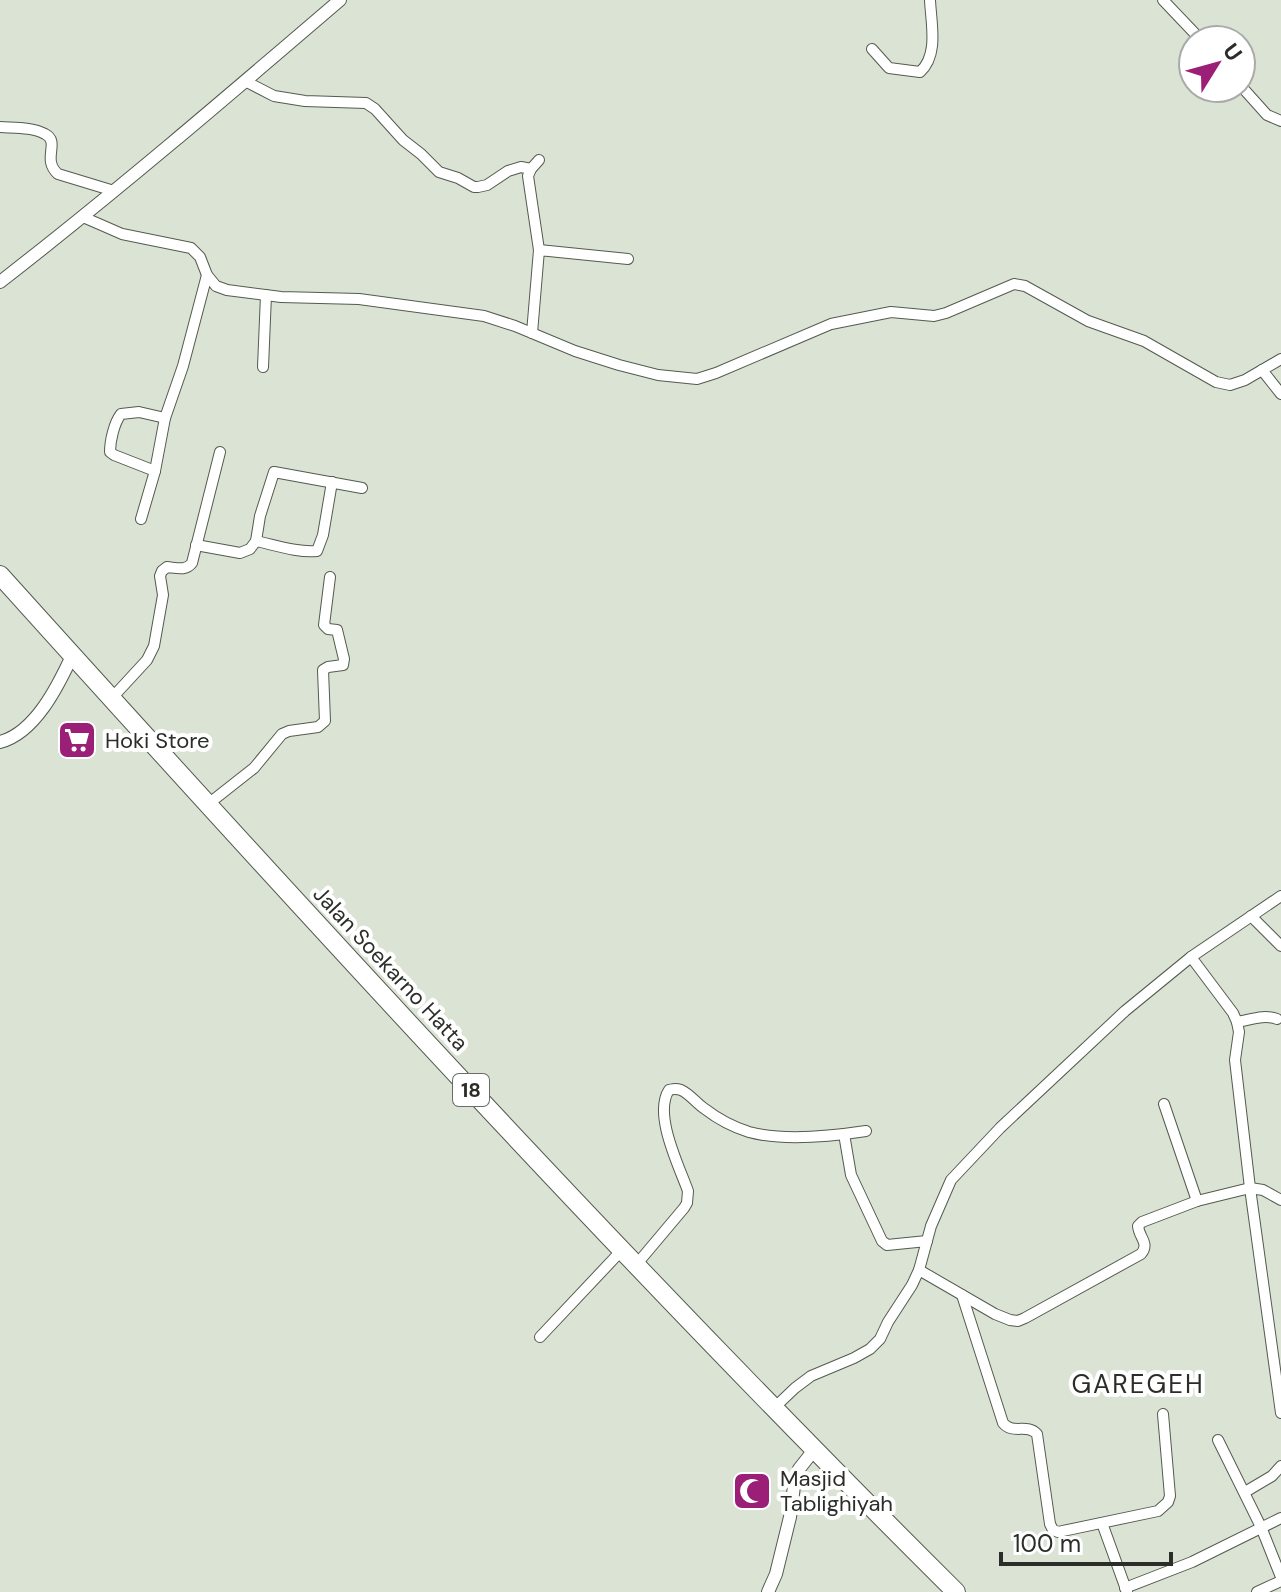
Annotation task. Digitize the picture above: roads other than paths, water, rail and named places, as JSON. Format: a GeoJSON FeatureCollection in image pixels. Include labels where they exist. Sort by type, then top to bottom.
{"type":"FeatureCollection","features":[{"type":"Feature","properties":{"kind":"highway","name":"Jalan Soekarno Hatta"},"geometry":{"type":"LineString","coordinates":[[0,575],[207,805],[636,1265],[948,1588]]}},
{"type":"Feature","properties":{"kind":"street"},"geometry":{"type":"LineString","coordinates":[[0,282],[83,217],[340,0]]}},
{"type":"Feature","properties":{"kind":"street"},"geometry":{"type":"LineString","coordinates":[[872,49],[889,68],[920,72],[931,57],[930,0]]}},
{"type":"Feature","properties":{"kind":"street"},"geometry":{"type":"LineString","coordinates":[[1163,0],[1186,24]]}},
{"type":"Feature","properties":{"kind":"street"},"geometry":{"type":"LineString","coordinates":[[245,81],[274,96],[305,101],[366,103],[439,172],[474,187],[487,185],[508,171],[521,167],[531,169]]}},
{"type":"Feature","properties":{"kind":"street"},"geometry":{"type":"LineString","coordinates":[[1257,104],[1267,115],[1281,121]]}},
{"type":"Feature","properties":{"kind":"street"},"geometry":{"type":"LineString","coordinates":[[0,127],[45,133],[52,143],[50,164],[53,170],[114,191]]}},
{"type":"Feature","properties":{"kind":"street"},"geometry":{"type":"LineString","coordinates":[[532,333],[539,250],[528,176],[539,160]]}},
{"type":"Feature","properties":{"kind":"street"},"geometry":{"type":"LineString","coordinates":[[83,217],[122,234],[191,248],[200,257],[207,275],[216,286],[227,290],[281,297],[359,299],[484,316],[575,351],[658,375],[697,379],[831,324],[891,312],[934,316],[1014,284],[1025,286],[1088,321],[1144,341],[1216,382],[1230,385],[1245,380],[1281,359]]}},
{"type":"Feature","properties":{"kind":"street"},"geometry":{"type":"LineString","coordinates":[[539,250],[628,259]]}},
{"type":"Feature","properties":{"kind":"street"},"geometry":{"type":"LineString","coordinates":[[141,519],[155,471],[165,418],[183,366],[207,275]]}},
{"type":"Feature","properties":{"kind":"street"},"geometry":{"type":"LineString","coordinates":[[263,367],[266,295]]}},
{"type":"Feature","properties":{"kind":"street"},"geometry":{"type":"LineString","coordinates":[[1262,370],[1281,394]]}},
{"type":"Feature","properties":{"kind":"street"},"geometry":{"type":"LineString","coordinates":[[155,471],[114,455],[110,447],[116,421],[121,414],[139,412],[165,418]]}},
{"type":"Feature","properties":{"kind":"street"},"geometry":{"type":"LineString","coordinates":[[111,699],[147,660],[154,646],[163,595],[162,571],[167,567],[189,567],[192,563],[220,452]]}},
{"type":"Feature","properties":{"kind":"street"},"geometry":{"type":"LineString","coordinates":[[196,545],[240,553],[250,549],[256,541],[260,516],[274,472],[362,488]]}},
{"type":"Feature","properties":{"kind":"street"},"geometry":{"type":"LineString","coordinates":[[256,541],[317,551],[323,535],[332,482]]}},
{"type":"Feature","properties":{"kind":"street"},"geometry":{"type":"LineString","coordinates":[[207,805],[254,768],[282,734],[318,727],[325,721],[323,670],[343,665],[344,659],[337,630],[324,625],[330,577]]}},
{"type":"Feature","properties":{"kind":"street"},"geometry":{"type":"LineString","coordinates":[[0,742],[19,734],[30,723],[50,699],[72,656]]}},
{"type":"Feature","properties":{"kind":"street"},"geometry":{"type":"LineString","coordinates":[[773,1409],[811,1376],[854,1358],[880,1339],[919,1270],[951,1180],[1000,1128],[1114,1021],[1191,957],[1281,896]]}},
{"type":"Feature","properties":{"kind":"street"},"geometry":{"type":"LineString","coordinates":[[1251,916],[1281,946]]}},
{"type":"Feature","properties":{"kind":"street"},"geometry":{"type":"LineString","coordinates":[[1191,957],[1233,1013],[1239,1032],[1235,1060],[1281,1413]]}},
{"type":"Feature","properties":{"kind":"street"},"geometry":{"type":"LineString","coordinates":[[1237,1022],[1270,1016],[1277,1019]]}},
{"type":"Feature","properties":{"kind":"street"},"geometry":{"type":"LineString","coordinates":[[636,1265],[684,1208],[688,1197],[665,1123],[663,1104],[669,1090],[678,1089],[708,1112],[749,1132],[774,1137],[866,1131]]}},
{"type":"Feature","properties":{"kind":"street"},"geometry":{"type":"LineString","coordinates":[[1164,1104],[1197,1201]]}},
{"type":"Feature","properties":{"kind":"street"},"geometry":{"type":"LineString","coordinates":[[844,1134],[851,1175],[882,1241],[894,1246],[927,1241]]}},
{"type":"Feature","properties":{"kind":"street"},"geometry":{"type":"LineString","coordinates":[[919,1270],[1004,1318],[1018,1321],[1141,1254],[1146,1243],[1139,1232],[1138,1226],[1142,1222],[1197,1201],[1250,1188],[1263,1190],[1281,1200]]}},
{"type":"Feature","properties":{"kind":"street"},"geometry":{"type":"LineString","coordinates":[[540,1337],[622,1250]]}},
{"type":"Feature","properties":{"kind":"street"},"geometry":{"type":"LineString","coordinates":[[962,1295],[1003,1423],[1013,1430],[1028,1428],[1037,1434],[1053,1530],[1058,1532],[1158,1511],[1168,1502],[1163,1414]]}},
{"type":"Feature","properties":{"kind":"street"},"geometry":{"type":"LineString","coordinates":[[1218,1440],[1261,1527],[1281,1579],[1257,1592]]}},
{"type":"Feature","properties":{"kind":"street"},"geometry":{"type":"LineString","coordinates":[[768,1592],[776,1574],[799,1469],[814,1450]]}},
{"type":"Feature","properties":{"kind":"street"},"geometry":{"type":"LineString","coordinates":[[1245,1492],[1272,1476],[1281,1466]]}},
{"type":"Feature","properties":{"kind":"street"},"geometry":{"type":"LineString","coordinates":[[1102,1523],[1126,1590],[1192,1562],[1281,1518]]}},
{"type":"Feature","properties":{"kind":"place","name":"Hoki Store"},"geometry":{"type":"Point","coordinates":[77,740]}},
{"type":"Feature","properties":{"kind":"place","name":"Masjid Tablighiyah"},"geometry":{"type":"Point","coordinates":[752,1491]}},
{"type":"Feature","properties":{"kind":"district","name":"GAREGEH"},"geometry":{"type":"Point","coordinates":[1138,1384]}}]}
